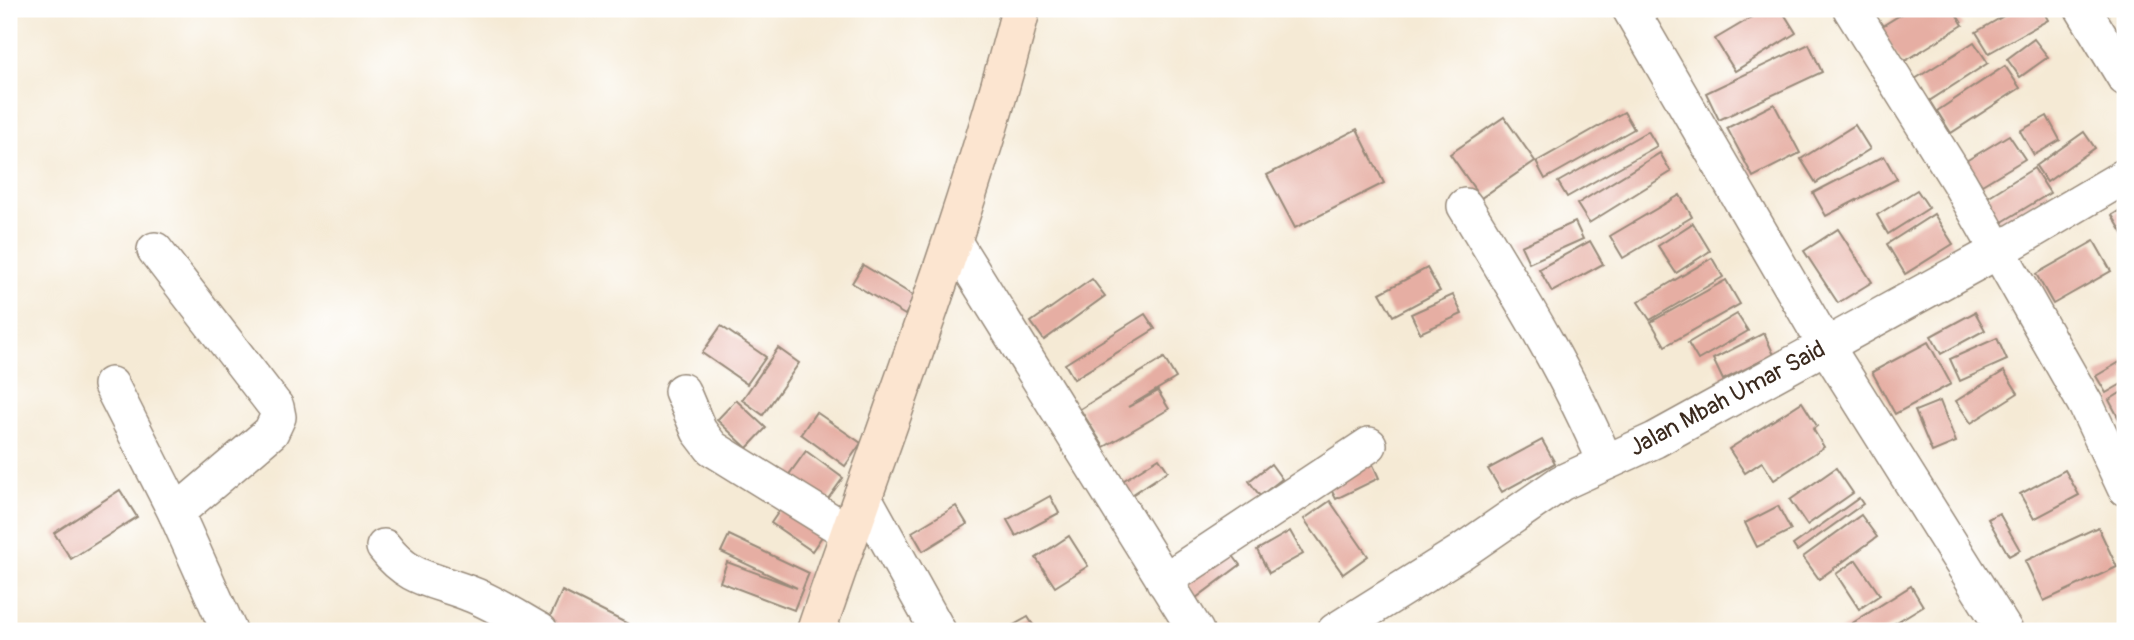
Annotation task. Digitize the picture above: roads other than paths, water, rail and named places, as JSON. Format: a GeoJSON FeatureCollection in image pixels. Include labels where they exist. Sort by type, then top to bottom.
{"type":"FeatureCollection","features":[{"type":"Feature","properties":{"kind":"main road"},"geometry":{"type":"LineString","coordinates":[[816,631],[848,532],[954,242],[1021,9]]}},
{"type":"Feature","properties":{"kind":"street"},"geometry":{"type":"LineString","coordinates":[[1630,9],[1826,346],[2005,631]]}},
{"type":"Feature","properties":{"kind":"street"},"geometry":{"type":"LineString","coordinates":[[1851,9],[1959,182],[2086,405],[2125,488]]}},
{"type":"Feature","properties":{"kind":"street"},"geometry":{"type":"LineString","coordinates":[[2082,9],[2125,78]]}},
{"type":"Feature","properties":{"kind":"street","name":"Jalan Mbah Umar Said"},"geometry":{"type":"LineString","coordinates":[[1335,631],[1461,552],[1529,502],[1605,461],[1655,440],[1996,251],[2125,176]]}},
{"type":"Feature","properties":{"kind":"street"},"geometry":{"type":"LineString","coordinates":[[1465,206],[1558,360],[1580,402],[1605,461]]}},
{"type":"Feature","properties":{"kind":"street"},"geometry":{"type":"LineString","coordinates":[[954,242],[1196,631]]}},
{"type":"Feature","properties":{"kind":"street"},"geometry":{"type":"LineString","coordinates":[[155,250],[276,407],[278,417],[271,432],[176,513]]}},
{"type":"Feature","properties":{"kind":"street"},"geometry":{"type":"LineString","coordinates":[[111,385],[176,513],[229,631]]}},
{"type":"Feature","properties":{"kind":"street"},"geometry":{"type":"LineString","coordinates":[[682,391],[699,431],[712,448],[848,532]]}},
{"type":"Feature","properties":{"kind":"street"},"geometry":{"type":"LineString","coordinates":[[1164,580],[1369,445]]}},
{"type":"Feature","properties":{"kind":"street"},"geometry":{"type":"LineString","coordinates":[[862,495],[938,631]]}},
{"type":"Feature","properties":{"kind":"street"},"geometry":{"type":"LineString","coordinates":[[384,547],[407,571],[485,600],[540,631]]}}]}
